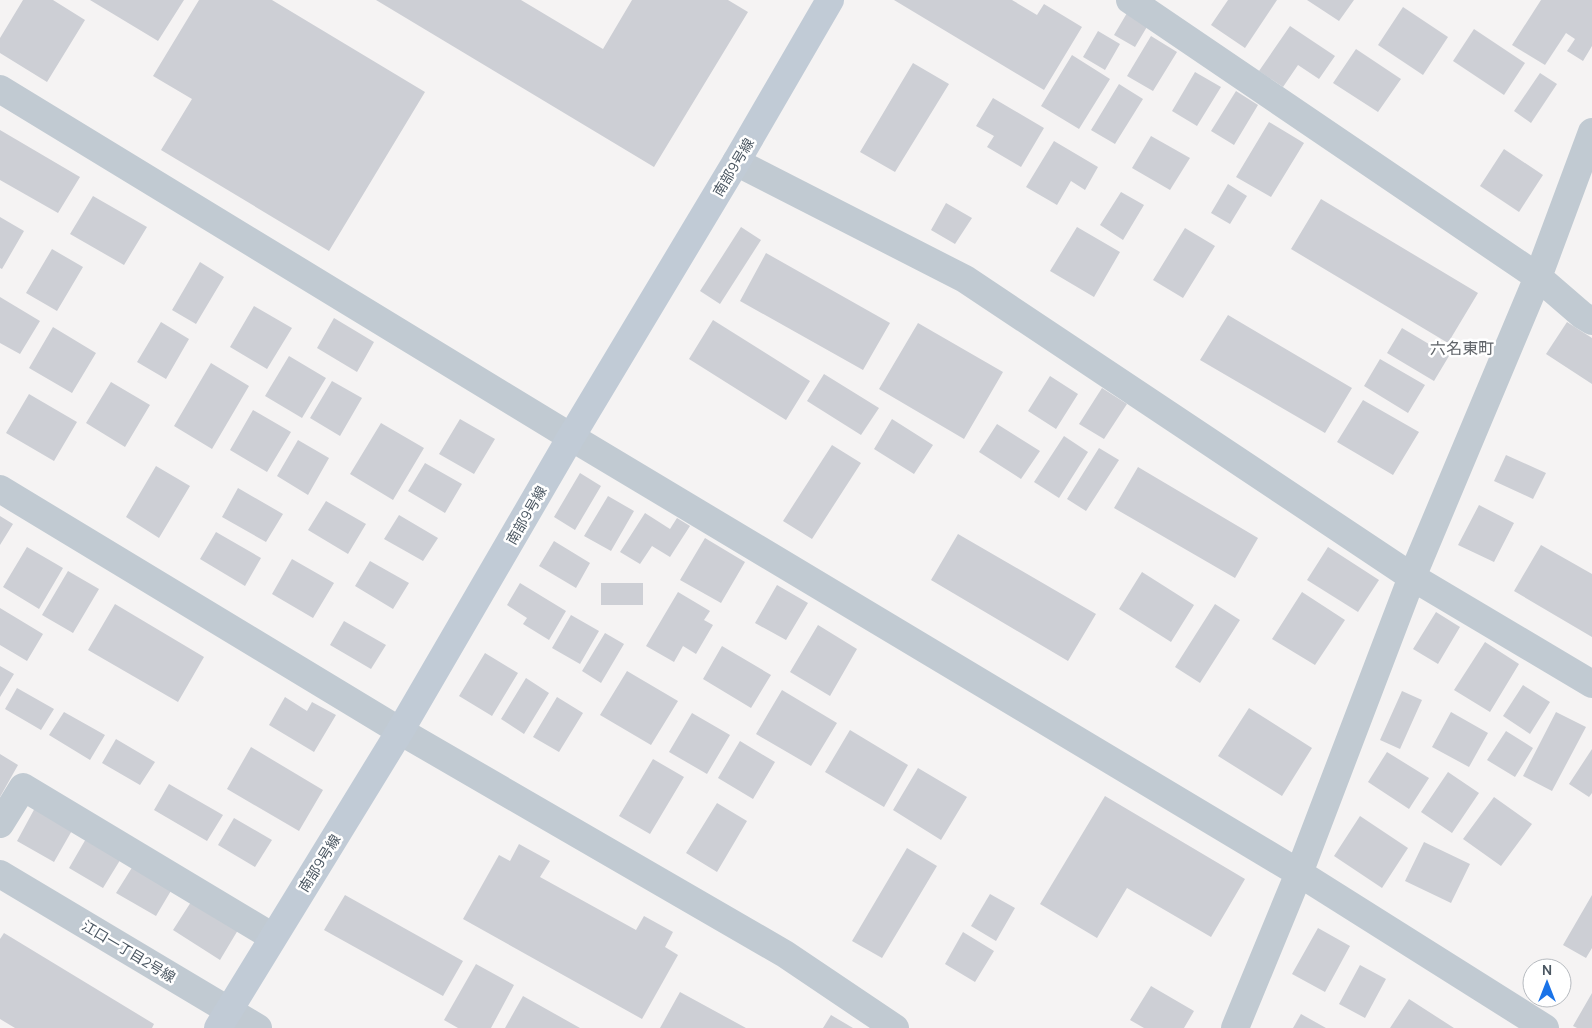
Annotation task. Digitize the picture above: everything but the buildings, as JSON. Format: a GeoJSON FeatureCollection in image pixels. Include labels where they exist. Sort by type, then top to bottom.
{"type":"FeatureCollection","features":[{"type":"Feature","properties":{"kind":"street","name":"南部9号線"},"geometry":{"type":"LineString","coordinates":[[223,1019],[400,731],[571,437],[736,162],[830,0]]}},
{"type":"Feature","properties":{"kind":"street"},"geometry":{"type":"LineString","coordinates":[[1130,0],[1538,276],[1582,315],[1592,321]]}},
{"type":"Feature","properties":{"kind":"street"},"geometry":{"type":"LineString","coordinates":[[0,89],[571,437],[1299,873],[1545,1028]]}},
{"type":"Feature","properties":{"kind":"street"},"geometry":{"type":"LineString","coordinates":[[1235,1028],[1299,873],[1412,577],[1538,276],[1592,132]]}},
{"type":"Feature","properties":{"kind":"street"},"geometry":{"type":"LineString","coordinates":[[736,162],[965,279],[1412,577],[1592,684]]}},
{"type":"Feature","properties":{"kind":"street"},"geometry":{"type":"LineString","coordinates":[[0,489],[400,731],[785,954],[895,1028]]}},
{"type":"Feature","properties":{"kind":"street"},"geometry":{"type":"LineString","coordinates":[[0,824],[23,787],[273,937]]}},
{"type":"Feature","properties":{"kind":"street","name":"江口一丁目2号線"},"geometry":{"type":"LineString","coordinates":[[0,874],[223,1019],[258,1028]]}},
{"type":"Feature","properties":{"kind":"district","name":"六名東町"},"geometry":{"type":"Point","coordinates":[1462,348]}}]}
